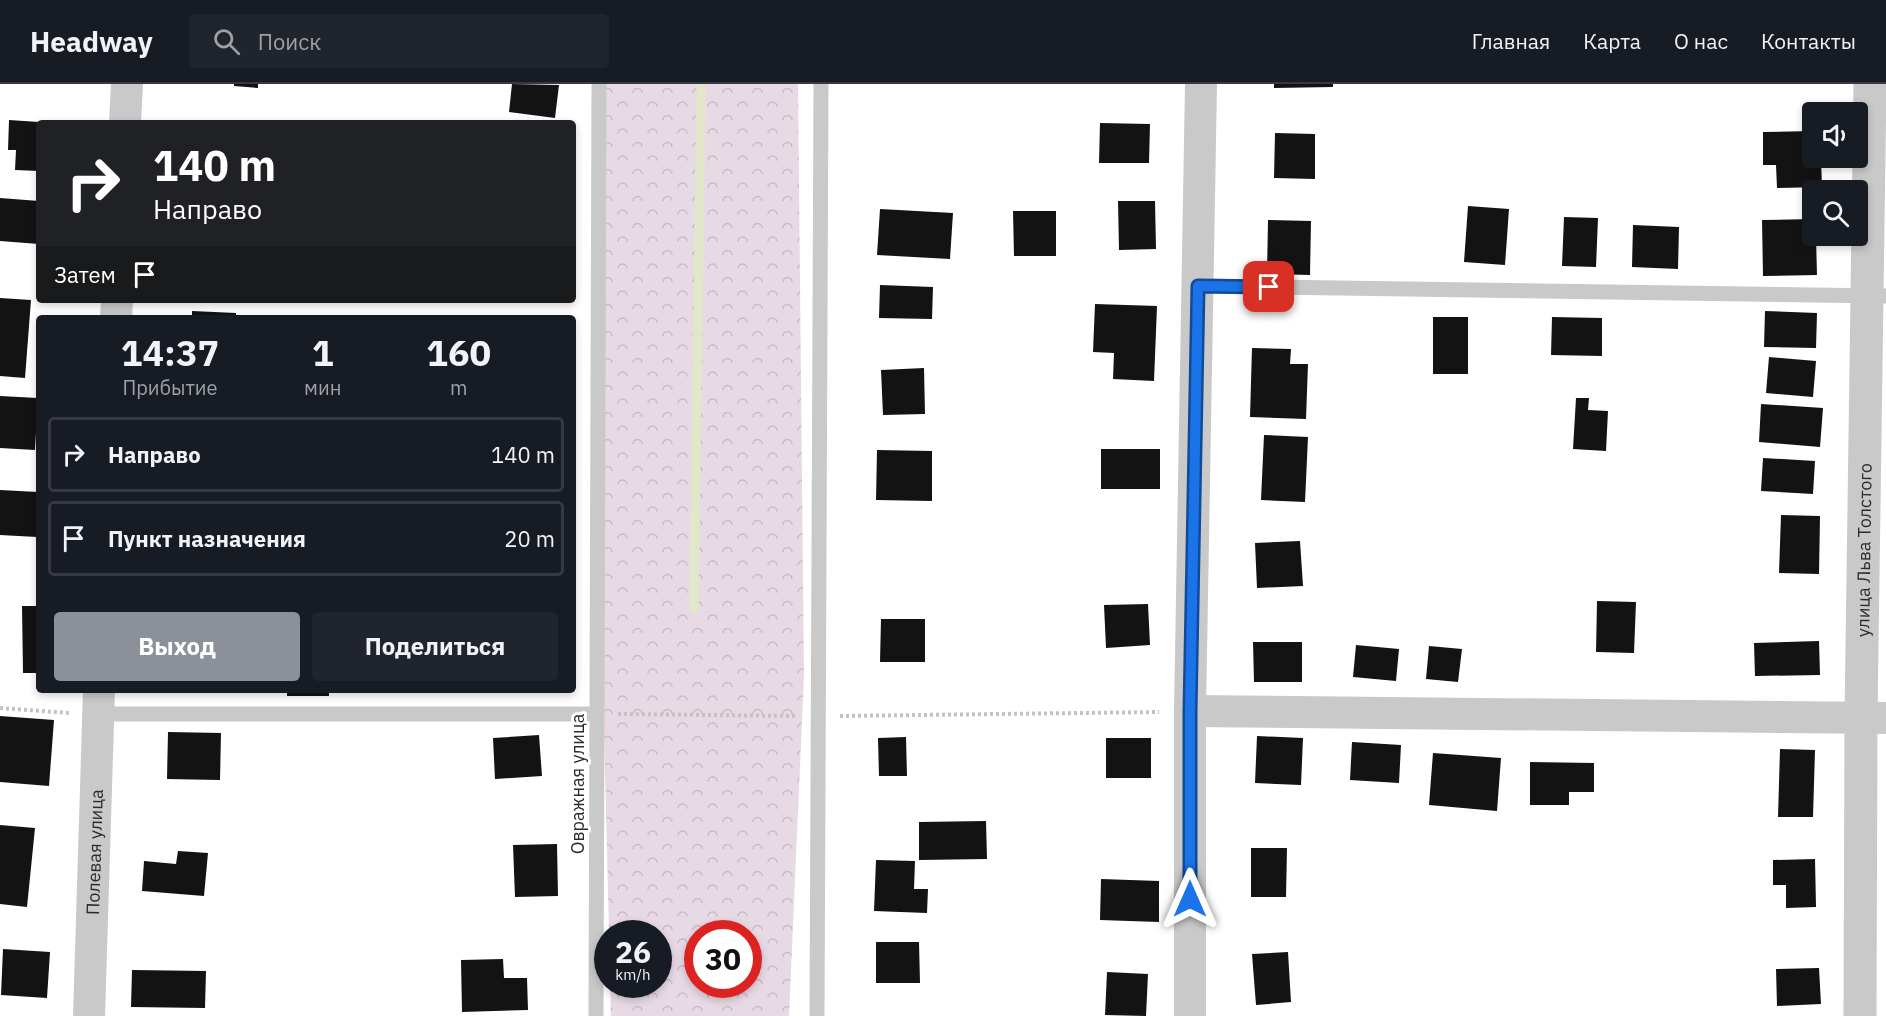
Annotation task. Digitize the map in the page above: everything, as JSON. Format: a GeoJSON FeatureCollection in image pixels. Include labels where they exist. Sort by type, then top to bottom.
{"type":"FeatureCollection","features":[{"type":"Feature","properties":{"kind":"street"},"geometry":{"type":"LineString","coordinates":[[125,120],[127,84]]}},
{"type":"Feature","properties":{"kind":"street"},"geometry":{"type":"LineString","coordinates":[[1190,1016],[1190,711],[1201,84]]}},
{"type":"Feature","properties":{"kind":"street","name":"улица Льва Толстого"},"geometry":{"type":"LineString","coordinates":[[1860,1016],[1874,718],[1877,297],[1870,84]]}},
{"type":"Feature","properties":{"kind":"street","name":"Полевая улица"},"geometry":{"type":"LineString","coordinates":[[89,1016],[98,702]]}},
{"type":"Feature","properties":{"kind":"street"},"geometry":{"type":"LineString","coordinates":[[1190,711],[1874,718]]}},
{"type":"Feature","properties":{"kind":"lane","name":"Овражная улица"},"geometry":{"type":"LineString","coordinates":[[596,1016],[599,84]]}},
{"type":"Feature","properties":{"kind":"lane"},"geometry":{"type":"LineString","coordinates":[[817,1016],[821,84]]}},
{"type":"Feature","properties":{"kind":"lane"},"geometry":{"type":"LineString","coordinates":[[1198,286],[1877,297]]}},
{"type":"Feature","properties":{"kind":"lane"},"geometry":{"type":"LineString","coordinates":[[98,702],[597,714]]}},
{"type":"Feature","properties":{"kind":"path"},"geometry":{"type":"LineString","coordinates":[[0,708],[98,702]]}},
{"type":"Feature","properties":{"kind":"path"},"geometry":{"type":"LineString","coordinates":[[597,714],[818,716],[1190,711]]}},
{"type":"Feature","properties":{"kind":"green space"},"geometry":{"type":"Polygon","coordinates":[[[604,84],[798,84],[804,676],[789,1016],[611,1016],[610,998],[672,998],[672,920],[609,920],[604,730],[604,84]]]}},
{"type":"Feature","properties":{"kind":"building"},"geometry":{"type":"Polygon","coordinates":[[[234,84],[258,84],[258,88],[234,86],[234,84]]]}},
{"type":"Feature","properties":{"kind":"building"},"geometry":{"type":"Polygon","coordinates":[[[512,84],[559,85],[555,118],[509,112],[512,84]]]}},
{"type":"Feature","properties":{"kind":"building"},"geometry":{"type":"Polygon","coordinates":[[[1274,84],[1333,84],[1333,87],[1274,88],[1274,84]]]}},
{"type":"Feature","properties":{"kind":"building"},"geometry":{"type":"Polygon","coordinates":[[[9,120],[36,122],[36,171],[15,170],[16,150],[8,150],[9,120]]]}},
{"type":"Feature","properties":{"kind":"building"},"geometry":{"type":"Polygon","coordinates":[[[1100,123],[1150,124],[1149,163],[1099,163],[1100,123]]]}},
{"type":"Feature","properties":{"kind":"building"},"geometry":{"type":"Polygon","coordinates":[[[1802,131],[1802,168],[1821,168],[1822,180],[1802,180],[1802,187],[1777,188],[1776,165],[1763,165],[1763,132],[1802,131]]]}},
{"type":"Feature","properties":{"kind":"building"},"geometry":{"type":"Polygon","coordinates":[[[1275,133],[1315,134],[1315,179],[1274,178],[1275,133]]]}},
{"type":"Feature","properties":{"kind":"building"},"geometry":{"type":"Polygon","coordinates":[[[0,198],[36,201],[36,244],[0,241],[0,198]]]}},
{"type":"Feature","properties":{"kind":"building"},"geometry":{"type":"Polygon","coordinates":[[[1118,201],[1155,201],[1156,249],[1119,250],[1118,201]]]}},
{"type":"Feature","properties":{"kind":"building"},"geometry":{"type":"Polygon","coordinates":[[[1468,206],[1509,209],[1505,265],[1464,262],[1468,206]]]}},
{"type":"Feature","properties":{"kind":"building"},"geometry":{"type":"Polygon","coordinates":[[[880,209],[953,213],[950,259],[877,255],[880,209]]]}},
{"type":"Feature","properties":{"kind":"building"},"geometry":{"type":"Polygon","coordinates":[[[1013,211],[1056,211],[1056,256],[1014,256],[1013,211]]]}},
{"type":"Feature","properties":{"kind":"building"},"geometry":{"type":"Polygon","coordinates":[[[1564,217],[1598,218],[1596,267],[1562,266],[1564,217]]]}},
{"type":"Feature","properties":{"kind":"building"},"geometry":{"type":"Polygon","coordinates":[[[1802,219],[1802,246],[1816,246],[1817,275],[1763,276],[1762,220],[1802,219]]]}},
{"type":"Feature","properties":{"kind":"building"},"geometry":{"type":"Polygon","coordinates":[[[1268,220],[1311,221],[1310,275],[1267,274],[1268,220]]]}},
{"type":"Feature","properties":{"kind":"building"},"geometry":{"type":"Polygon","coordinates":[[[1633,225],[1679,227],[1678,269],[1632,267],[1633,225]]]}},
{"type":"Feature","properties":{"kind":"building"},"geometry":{"type":"Polygon","coordinates":[[[880,285],[933,287],[932,319],[879,318],[880,285]]]}},
{"type":"Feature","properties":{"kind":"building"},"geometry":{"type":"Polygon","coordinates":[[[0,298],[31,300],[25,378],[0,376],[0,298]]]}},
{"type":"Feature","properties":{"kind":"building"},"geometry":{"type":"Polygon","coordinates":[[[1095,304],[1157,306],[1154,381],[1113,379],[1114,353],[1093,352],[1095,304]]]}},
{"type":"Feature","properties":{"kind":"building"},"geometry":{"type":"Polygon","coordinates":[[[192,311],[236,313],[236,315],[192,315],[192,311]]]}},
{"type":"Feature","properties":{"kind":"building"},"geometry":{"type":"Polygon","coordinates":[[[1765,311],[1817,313],[1816,348],[1764,347],[1765,311]]]}},
{"type":"Feature","properties":{"kind":"building"},"geometry":{"type":"Polygon","coordinates":[[[1433,317],[1468,317],[1468,374],[1433,374],[1433,317]]]}},
{"type":"Feature","properties":{"kind":"building"},"geometry":{"type":"Polygon","coordinates":[[[1552,317],[1602,318],[1602,356],[1551,355],[1552,317]]]}},
{"type":"Feature","properties":{"kind":"building"},"geometry":{"type":"Polygon","coordinates":[[[1252,348],[1291,349],[1290,364],[1308,364],[1306,419],[1250,417],[1252,348]]]}},
{"type":"Feature","properties":{"kind":"building"},"geometry":{"type":"Polygon","coordinates":[[[1769,357],[1816,361],[1813,397],[1766,393],[1769,357]]]}},
{"type":"Feature","properties":{"kind":"building"},"geometry":{"type":"Polygon","coordinates":[[[924,368],[925,414],[883,415],[881,370],[924,368]]]}},
{"type":"Feature","properties":{"kind":"building"},"geometry":{"type":"Polygon","coordinates":[[[0,396],[36,398],[35,450],[0,448],[0,396]]]}},
{"type":"Feature","properties":{"kind":"building"},"geometry":{"type":"Polygon","coordinates":[[[1576,398],[1589,398],[1588,410],[1608,411],[1606,451],[1573,449],[1576,398]]]}},
{"type":"Feature","properties":{"kind":"building"},"geometry":{"type":"Polygon","coordinates":[[[1761,404],[1823,408],[1820,447],[1759,442],[1761,404]]]}},
{"type":"Feature","properties":{"kind":"building"},"geometry":{"type":"Polygon","coordinates":[[[1264,435],[1308,437],[1305,502],[1261,500],[1264,435]]]}},
{"type":"Feature","properties":{"kind":"building"},"geometry":{"type":"Polygon","coordinates":[[[1101,449],[1160,449],[1160,489],[1101,489],[1101,449]]]}},
{"type":"Feature","properties":{"kind":"building"},"geometry":{"type":"Polygon","coordinates":[[[877,450],[932,451],[932,501],[876,500],[877,450]]]}},
{"type":"Feature","properties":{"kind":"building"},"geometry":{"type":"Polygon","coordinates":[[[1763,458],[1815,461],[1813,494],[1761,491],[1763,458]]]}},
{"type":"Feature","properties":{"kind":"building"},"geometry":{"type":"Polygon","coordinates":[[[0,490],[36,492],[36,537],[0,535],[0,490]]]}},
{"type":"Feature","properties":{"kind":"building"},"geometry":{"type":"Polygon","coordinates":[[[1781,515],[1820,516],[1819,574],[1779,573],[1781,515]]]}},
{"type":"Feature","properties":{"kind":"building"},"geometry":{"type":"Polygon","coordinates":[[[1300,541],[1303,586],[1257,588],[1255,543],[1300,541]]]}},
{"type":"Feature","properties":{"kind":"building"},"geometry":{"type":"Polygon","coordinates":[[[1597,601],[1636,602],[1634,653],[1596,652],[1597,601]]]}},
{"type":"Feature","properties":{"kind":"building"},"geometry":{"type":"Polygon","coordinates":[[[1148,604],[1150,645],[1106,648],[1104,605],[1148,604]]]}},
{"type":"Feature","properties":{"kind":"building"},"geometry":{"type":"Polygon","coordinates":[[[22,606],[36,606],[36,673],[23,673],[22,606]]]}},
{"type":"Feature","properties":{"kind":"building"},"geometry":{"type":"Polygon","coordinates":[[[881,619],[925,619],[925,662],[880,662],[881,619]]]}},
{"type":"Feature","properties":{"kind":"building"},"geometry":{"type":"Polygon","coordinates":[[[1819,641],[1820,675],[1755,676],[1754,643],[1819,641]]]}},
{"type":"Feature","properties":{"kind":"building"},"geometry":{"type":"Polygon","coordinates":[[[1253,642],[1302,642],[1302,682],[1254,682],[1253,642]]]}},
{"type":"Feature","properties":{"kind":"building"},"geometry":{"type":"Polygon","coordinates":[[[1356,645],[1399,649],[1396,681],[1353,677],[1356,645]]]}},
{"type":"Feature","properties":{"kind":"building"},"geometry":{"type":"Polygon","coordinates":[[[1429,646],[1462,649],[1458,682],[1426,679],[1429,646]]]}},
{"type":"Feature","properties":{"kind":"building"},"geometry":{"type":"Polygon","coordinates":[[[287,693],[329,693],[329,696],[287,696],[287,693]]]}},
{"type":"Feature","properties":{"kind":"building"},"geometry":{"type":"Polygon","coordinates":[[[0,716],[54,720],[49,786],[0,782],[0,716]]]}},
{"type":"Feature","properties":{"kind":"building"},"geometry":{"type":"Polygon","coordinates":[[[168,732],[221,733],[220,780],[167,779],[168,732]]]}},
{"type":"Feature","properties":{"kind":"building"},"geometry":{"type":"Polygon","coordinates":[[[539,735],[542,776],[495,779],[493,738],[539,735]]]}},
{"type":"Feature","properties":{"kind":"building"},"geometry":{"type":"Polygon","coordinates":[[[1257,736],[1303,738],[1301,785],[1255,783],[1257,736]]]}},
{"type":"Feature","properties":{"kind":"building"},"geometry":{"type":"Polygon","coordinates":[[[906,737],[907,776],[879,776],[878,738],[906,737]]]}},
{"type":"Feature","properties":{"kind":"building"},"geometry":{"type":"Polygon","coordinates":[[[1106,738],[1151,738],[1151,778],[1106,778],[1106,738]]]}},
{"type":"Feature","properties":{"kind":"building"},"geometry":{"type":"Polygon","coordinates":[[[1352,742],[1401,745],[1399,783],[1350,780],[1352,742]]]}},
{"type":"Feature","properties":{"kind":"building"},"geometry":{"type":"Polygon","coordinates":[[[1780,749],[1815,750],[1813,817],[1778,817],[1780,749]]]}},
{"type":"Feature","properties":{"kind":"building"},"geometry":{"type":"Polygon","coordinates":[[[1433,753],[1501,758],[1497,811],[1429,805],[1433,753]]]}},
{"type":"Feature","properties":{"kind":"building"},"geometry":{"type":"Polygon","coordinates":[[[1530,762],[1594,763],[1594,792],[1569,792],[1569,805],[1530,805],[1530,762]]]}},
{"type":"Feature","properties":{"kind":"building"},"geometry":{"type":"Polygon","coordinates":[[[986,821],[987,859],[919,860],[919,822],[986,821]]]}},
{"type":"Feature","properties":{"kind":"building"},"geometry":{"type":"Polygon","coordinates":[[[0,825],[35,828],[27,907],[0,904],[0,825]]]}},
{"type":"Feature","properties":{"kind":"building"},"geometry":{"type":"Polygon","coordinates":[[[557,844],[558,896],[515,897],[513,845],[557,844]]]}},
{"type":"Feature","properties":{"kind":"building"},"geometry":{"type":"Polygon","coordinates":[[[1251,848],[1287,848],[1286,897],[1251,897],[1251,848]]]}},
{"type":"Feature","properties":{"kind":"building"},"geometry":{"type":"Polygon","coordinates":[[[178,851],[208,853],[204,896],[142,891],[144,861],[176,864],[178,851]]]}},
{"type":"Feature","properties":{"kind":"building"},"geometry":{"type":"Polygon","coordinates":[[[1815,859],[1816,907],[1786,908],[1786,885],[1773,885],[1773,860],[1815,859]]]}},
{"type":"Feature","properties":{"kind":"building"},"geometry":{"type":"Polygon","coordinates":[[[876,860],[915,861],[914,889],[928,889],[927,913],[874,911],[876,860]]]}},
{"type":"Feature","properties":{"kind":"building"},"geometry":{"type":"Polygon","coordinates":[[[1101,879],[1159,881],[1159,922],[1100,920],[1101,879]]]}},
{"type":"Feature","properties":{"kind":"building"},"geometry":{"type":"Polygon","coordinates":[[[876,942],[919,942],[920,983],[876,983],[876,942]]]}},
{"type":"Feature","properties":{"kind":"building"},"geometry":{"type":"Polygon","coordinates":[[[3,949],[50,952],[47,998],[1,995],[3,949]]]}},
{"type":"Feature","properties":{"kind":"building"},"geometry":{"type":"Polygon","coordinates":[[[1288,952],[1291,1002],[1256,1005],[1252,954],[1288,952]]]}},
{"type":"Feature","properties":{"kind":"building"},"geometry":{"type":"Polygon","coordinates":[[[503,959],[504,978],[527,978],[528,1010],[462,1012],[461,960],[503,959]]]}},
{"type":"Feature","properties":{"kind":"building"},"geometry":{"type":"Polygon","coordinates":[[[1819,968],[1821,1004],[1777,1006],[1776,969],[1819,968]]]}},
{"type":"Feature","properties":{"kind":"building"},"geometry":{"type":"Polygon","coordinates":[[[132,970],[206,971],[205,1008],[131,1007],[132,970]]]}},
{"type":"Feature","properties":{"kind":"building"},"geometry":{"type":"Polygon","coordinates":[[[1107,972],[1148,974],[1146,1016],[1105,1015],[1107,972]]]}},
{"type":"Feature","properties":{"kind":"waterway"},"geometry":{"type":"LineString","coordinates":[[694,608],[701,84]]}},
{"type":"Feature","properties":{"kind":"route"},"geometry":{"type":"LineString","coordinates":[[1190,899],[1190,711],[1198,286],[1269,287]]}}]}
